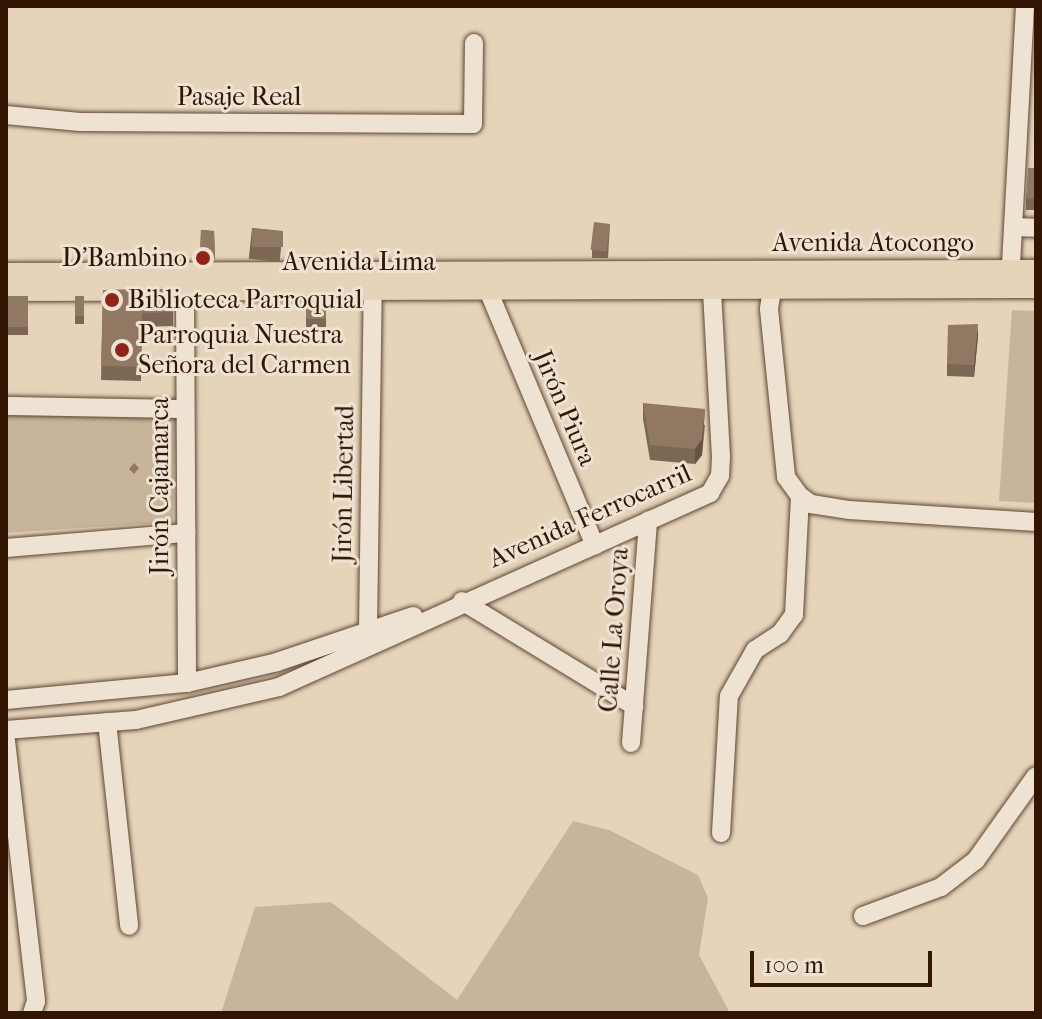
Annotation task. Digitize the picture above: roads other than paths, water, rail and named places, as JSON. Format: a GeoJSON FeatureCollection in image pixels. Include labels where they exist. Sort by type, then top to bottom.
{"type":"FeatureCollection","features":[{"type":"Feature","properties":{"kind":"main road","name":"Avenida Atocongo"},"geometry":{"type":"LineString","coordinates":[[711,280],[1010,279],[1036,271]]}},
{"type":"Feature","properties":{"kind":"main road","name":"Avenida Lima"},"geometry":{"type":"LineString","coordinates":[[6,274],[711,280]]}},
{"type":"Feature","properties":{"kind":"main road","name":"Avenida Atocongo"},"geometry":{"type":"LineString","coordinates":[[1010,279],[1036,287]]}},
{"type":"Feature","properties":{"kind":"main road","name":"Avenida Lima"},"geometry":{"type":"LineString","coordinates":[[6,290],[488,290],[711,280]]}},
{"type":"Feature","properties":{"kind":"street"},"geometry":{"type":"LineString","coordinates":[[1010,279],[1025,6]]}},
{"type":"Feature","properties":{"kind":"street","name":"Pasaje Real"},"geometry":{"type":"LineString","coordinates":[[6,115],[80,122],[473,124],[474,43]]}},
{"type":"Feature","properties":{"kind":"street"},"geometry":{"type":"LineString","coordinates":[[1013,227],[1036,228]]}},
{"type":"Feature","properties":{"kind":"street","name":"Avenida Ferrocarril"},"geometry":{"type":"LineString","coordinates":[[6,730],[107,722],[186,711],[279,687],[462,601],[595,546],[710,493],[720,476],[711,280]]}},
{"type":"Feature","properties":{"kind":"street"},"geometry":{"type":"LineString","coordinates":[[773,280],[786,477],[800,496],[811,504],[850,510],[1036,522]]}},
{"type":"Feature","properties":{"kind":"street","name":"Jirón Cajamarca"},"geometry":{"type":"LineString","coordinates":[[185,290],[187,683]]}},
{"type":"Feature","properties":{"kind":"street","name":"Jirón Libertad"},"geometry":{"type":"LineString","coordinates":[[368,630],[373,290]]}},
{"type":"Feature","properties":{"kind":"street","name":"Jirón Piura"},"geometry":{"type":"LineString","coordinates":[[488,290],[595,546]]}},
{"type":"Feature","properties":{"kind":"street"},"geometry":{"type":"LineString","coordinates":[[6,406],[185,409]]}},
{"type":"Feature","properties":{"kind":"street"},"geometry":{"type":"LineString","coordinates":[[721,833],[729,696],[755,650],[780,634],[794,615],[800,496]]}},
{"type":"Feature","properties":{"kind":"street","name":"Calle La Oroya"},"geometry":{"type":"LineString","coordinates":[[631,743],[648,521]]}},
{"type":"Feature","properties":{"kind":"street"},"geometry":{"type":"LineString","coordinates":[[6,548],[186,533]]}},
{"type":"Feature","properties":{"kind":"street"},"geometry":{"type":"LineString","coordinates":[[462,601],[634,706]]}},
{"type":"Feature","properties":{"kind":"street","name":"Avenida Ferrocarril"},"geometry":{"type":"LineString","coordinates":[[6,700],[187,683],[277,662],[462,601]]}},
{"type":"Feature","properties":{"kind":"street"},"geometry":{"type":"LineString","coordinates":[[107,722],[129,926]]}},
{"type":"Feature","properties":{"kind":"street"},"geometry":{"type":"LineString","coordinates":[[6,741],[36,1001],[32,1013]]}},
{"type":"Feature","properties":{"kind":"street"},"geometry":{"type":"LineString","coordinates":[[863,916],[941,887],[976,860],[1036,776]]}},
{"type":"Feature","properties":{"kind":"place","name":"D'Bambino"},"geometry":{"type":"Point","coordinates":[203,258]}},
{"type":"Feature","properties":{"kind":"place","name":"Biblioteca Parroquial"},"geometry":{"type":"Point","coordinates":[112,300]}},
{"type":"Feature","properties":{"kind":"place","name":"Parroquia Nuestra Señora del Carmen"},"geometry":{"type":"Point","coordinates":[122,350]}}]}
